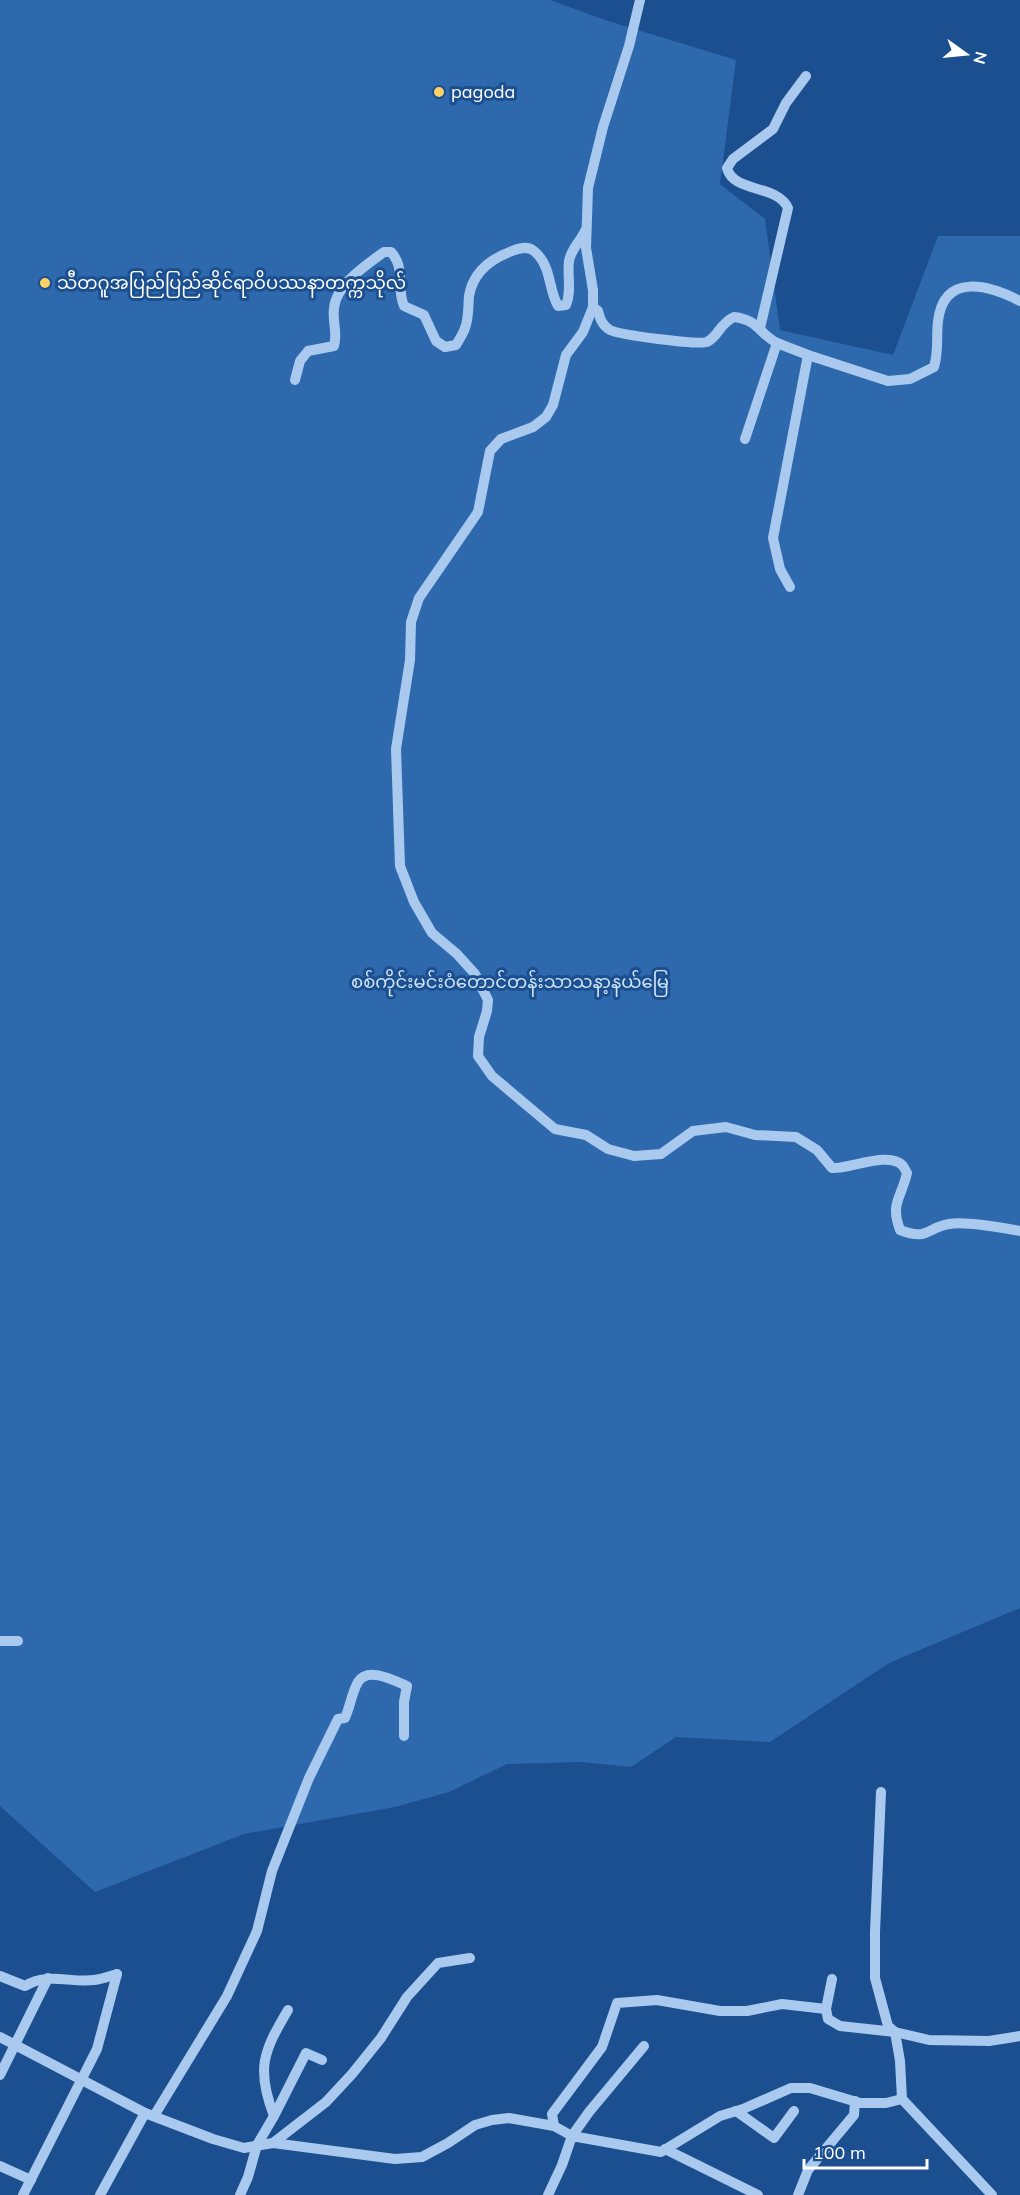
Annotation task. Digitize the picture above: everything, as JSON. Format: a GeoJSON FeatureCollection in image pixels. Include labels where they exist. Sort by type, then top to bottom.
{"type":"FeatureCollection","features":[{"type":"Feature","properties":{"kind":"street"},"geometry":{"type":"LineString","coordinates":[[639,1],[629,46],[603,127],[588,188],[586,248],[593,290],[592,307],[583,332],[566,355],[553,405],[546,417],[533,427],[501,439],[490,451],[478,512],[419,598],[411,622],[410,660],[396,749],[400,866],[414,902],[432,933],[457,954],[476,975],[488,1000],[488,1011],[479,1036],[478,1056],[492,1076],[555,1129],[586,1135],[608,1149],[634,1156],[661,1154],[693,1131],[726,1127],[755,1135],[796,1137],[817,1150],[832,1168],[843,1169],[853,1164],[890,1159],[902,1164],[907,1173],[895,1206],[900,1230],[924,1235],[950,1223],[994,1226],[1020,1231]]}},
{"type":"Feature","properties":{"kind":"street"},"geometry":{"type":"LineString","coordinates":[[760,328],[788,208],[779,197],[734,179],[727,168],[733,159],[773,129],[786,103],[806,76]]}},
{"type":"Feature","properties":{"kind":"street"},"geometry":{"type":"LineString","coordinates":[[295,380],[300,361],[308,351],[334,346],[337,336],[334,309],[336,296],[384,252],[391,252],[397,259],[401,274],[400,295],[404,306],[424,315],[436,341],[445,347],[456,345],[465,328],[475,277],[486,264],[515,250],[526,248],[533,250],[545,265],[558,306],[566,305],[569,299],[571,252],[579,242],[587,223]]}},
{"type":"Feature","properties":{"kind":"street"},"geometry":{"type":"LineString","coordinates":[[592,307],[598,311],[601,323],[621,334],[700,343],[714,338],[722,324],[734,317],[760,328],[767,338],[777,343],[888,381],[910,378],[934,368],[939,346],[940,311],[944,302],[956,289],[972,285],[1020,301]]}},
{"type":"Feature","properties":{"kind":"street"},"geometry":{"type":"LineString","coordinates":[[745,438],[777,343]]}},
{"type":"Feature","properties":{"kind":"street"},"geometry":{"type":"LineString","coordinates":[[790,587],[780,569],[773,538],[808,355]]}},
{"type":"Feature","properties":{"kind":"street"},"geometry":{"type":"LineString","coordinates":[[0,1641],[18,1641]]}},
{"type":"Feature","properties":{"kind":"street"},"geometry":{"type":"LineString","coordinates":[[100,2195],[149,2114],[227,1996],[257,1930],[272,1871],[309,1778],[339,1719],[345,1718],[359,1681],[375,1675],[407,1686],[404,1702],[404,1736]]}},
{"type":"Feature","properties":{"kind":"street"},"geometry":{"type":"LineString","coordinates":[[881,1792],[875,1978],[888,2026],[894,2032],[900,2061],[903,2099],[992,2195]]}},
{"type":"Feature","properties":{"kind":"street"},"geometry":{"type":"LineString","coordinates":[[273,2143],[326,2102],[352,2074],[381,2038],[407,1997],[438,1963],[470,1958]]}},
{"type":"Feature","properties":{"kind":"street"},"geometry":{"type":"LineString","coordinates":[[0,1976],[25,1986],[34,1980],[48,1978],[94,1980],[117,1974],[97,2049],[23,2195]]}},
{"type":"Feature","properties":{"kind":"street"},"geometry":{"type":"LineString","coordinates":[[0,2075],[48,1978]]}},
{"type":"Feature","properties":{"kind":"street"},"geometry":{"type":"LineString","coordinates":[[832,1979],[826,2009],[828,2019],[840,2026],[894,2032],[929,2040],[989,2041],[1020,2036]]}},
{"type":"Feature","properties":{"kind":"street"},"geometry":{"type":"LineString","coordinates":[[554,2126],[552,2114],[602,2047],[617,2003],[657,2000],[720,2011],[747,2011],[782,2004],[826,2009]]}},
{"type":"Feature","properties":{"kind":"street"},"geometry":{"type":"LineString","coordinates":[[274,2116],[263,2077],[270,2040],[288,2010]]}},
{"type":"Feature","properties":{"kind":"street"},"geometry":{"type":"LineString","coordinates":[[0,2037],[149,2114],[213,2139],[244,2148],[273,2143],[395,2159],[422,2157],[476,2125],[492,2120],[509,2118],[554,2126],[572,2136],[661,2152],[720,2116],[791,2088],[810,2088],[855,2101],[886,2103],[903,2099]]}},
{"type":"Feature","properties":{"kind":"street"},"geometry":{"type":"LineString","coordinates":[[548,2195],[572,2136],[644,2046]]}},
{"type":"Feature","properties":{"kind":"street"},"geometry":{"type":"LineString","coordinates":[[240,2195],[257,2145],[306,2052],[322,2060]]}},
{"type":"Feature","properties":{"kind":"street"},"geometry":{"type":"LineString","coordinates":[[798,2195],[808,2170],[854,2115],[855,2101]]}},
{"type":"Feature","properties":{"kind":"street"},"geometry":{"type":"LineString","coordinates":[[736,2111],[774,2138],[794,2111]]}},
{"type":"Feature","properties":{"kind":"street"},"geometry":{"type":"LineString","coordinates":[[665,2149],[758,2195]]}},
{"type":"Feature","properties":{"kind":"street"},"geometry":{"type":"LineString","coordinates":[[0,2166],[31,2180]]}},
{"type":"Feature","properties":{"kind":"green space","name":"စစ်ကိုင်းမင်းဝံတောင်တန်းသာသနာ့နယ်မြေ"},"geometry":{"type":"Polygon","coordinates":[[[0,0],[550,0],[605,20],[736,60],[720,184],[765,219],[780,330],[893,355],[938,236],[1020,236],[1020,1608],[889,1663],[770,1742],[676,1737],[631,1767],[581,1762],[507,1764],[449,1792],[395,1807],[244,1834],[95,1892],[0,1806],[0,0]]]}},
{"type":"Feature","properties":{"kind":"place","name":"pagoda"},"geometry":{"type":"Point","coordinates":[439,92]}},
{"type":"Feature","properties":{"kind":"place","name":"သီတဂူအပြည်ပြည်ဆိုင်ရာဝိပဿနာတက္ကသိုလ်"},"geometry":{"type":"Point","coordinates":[45,283]}}]}
